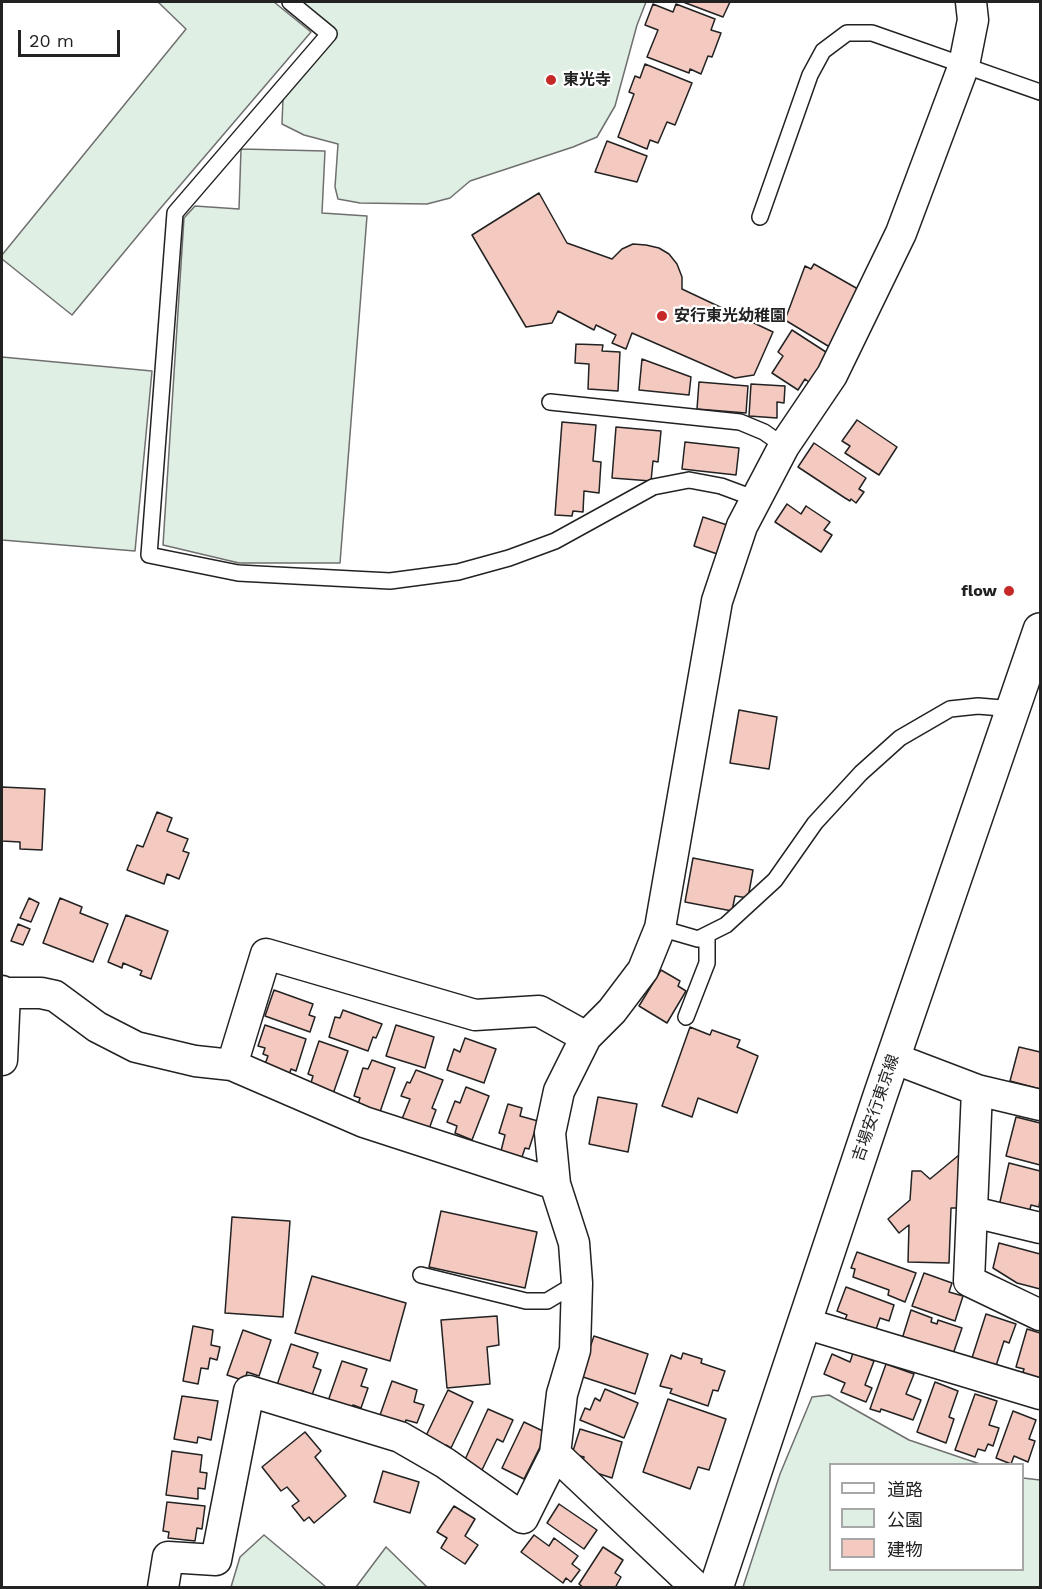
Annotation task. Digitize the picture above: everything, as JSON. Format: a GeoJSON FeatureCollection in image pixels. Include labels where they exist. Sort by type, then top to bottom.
{"type":"FeatureCollection","features":[{"type":"Feature","properties":{"kind":"main road","name":"吉場安行東京線"},"geometry":{"type":"LineString","coordinates":[[716,1587],[893,1058],[1041,630]]}},
{"type":"Feature","properties":{"kind":"street"},"geometry":{"type":"LineString","coordinates":[[163,1587],[168,1557],[216,1560],[249,1391],[400,1437],[445,1462],[523,1518],[555,1454],[562,1394],[574,1350],[577,1283],[574,1243],[555,1184],[550,1133],[559,1091],[586,1037],[612,1011],[643,970],[660,928],[717,601],[742,526],[784,446],[832,375],[902,233],[964,65],[973,20],[971,2]]}},
{"type":"Feature","properties":{"kind":"street"},"geometry":{"type":"LineString","coordinates":[[232,1065],[266,954],[474,1015],[539,1011],[586,1037]]}},
{"type":"Feature","properties":{"kind":"street"},"geometry":{"type":"LineString","coordinates":[[2,1060],[3,992],[41,993],[55,996],[97,1027],[136,1047],[195,1061],[232,1065],[364,1122],[555,1184]]}},
{"type":"Feature","properties":{"kind":"street"},"geometry":{"type":"LineString","coordinates":[[893,1058],[977,1090],[1041,1105]]}},
{"type":"Feature","properties":{"kind":"street"},"geometry":{"type":"LineString","coordinates":[[977,1090],[969,1281],[1041,1315]]}},
{"type":"Feature","properties":{"kind":"street"},"geometry":{"type":"LineString","coordinates":[[973,1212],[1041,1228]]}},
{"type":"Feature","properties":{"kind":"street"},"geometry":{"type":"LineString","coordinates":[[804,1323],[1041,1394]]}},
{"type":"Feature","properties":{"kind":"street"},"geometry":{"type":"LineString","coordinates":[[555,1454],[697,1587]]}},
{"type":"Feature","properties":{"kind":"lane"},"geometry":{"type":"LineString","coordinates":[[290,2],[329,34],[175,213],[149,555],[238,573],[390,581],[458,572],[509,558],[555,541],[653,487],[689,480],[721,486],[756,500]]}},
{"type":"Feature","properties":{"kind":"lane"},"geometry":{"type":"LineString","coordinates":[[760,217],[810,75],[823,51],[847,33],[872,33],[1041,92]]}},
{"type":"Feature","properties":{"kind":"lane"},"geometry":{"type":"LineString","coordinates":[[550,402],[740,422],[764,432],[784,446]]}},
{"type":"Feature","properties":{"kind":"lane"},"geometry":{"type":"LineString","coordinates":[[660,928],[698,939],[726,925],[774,880],[815,823],[861,773],[900,738],[950,709],[978,706],[1014,709]]}},
{"type":"Feature","properties":{"kind":"lane"},"geometry":{"type":"LineString","coordinates":[[686,1017],[707,963],[707,935]]}},
{"type":"Feature","properties":{"kind":"lane"},"geometry":{"type":"LineString","coordinates":[[421,1275],[526,1301],[547,1301],[577,1283]]}},
{"type":"Feature","properties":{"kind":"green space"},"geometry":{"type":"Polygon","coordinates":[[[158,2],[274,2],[311,32],[72,315],[2,259],[2,255],[186,29],[158,2]]]}},
{"type":"Feature","properties":{"kind":"green space","name":"東光寺"},"geometry":{"type":"Polygon","coordinates":[[[303,2],[646,2],[637,25],[615,106],[597,137],[470,181],[450,198],[427,204],[360,203],[338,199],[335,187],[338,144],[304,135],[282,124],[283,98],[322,30],[300,7],[303,2]]]}},
{"type":"Feature","properties":{"kind":"green space"},"geometry":{"type":"Polygon","coordinates":[[[241,149],[325,151],[322,213],[367,216],[340,563],[239,563],[163,545],[184,218],[195,206],[239,209],[241,149]]]}},
{"type":"Feature","properties":{"kind":"green space"},"geometry":{"type":"Polygon","coordinates":[[[2,357],[152,371],[135,551],[2,540],[2,357]]]}},
{"type":"Feature","properties":{"kind":"green space"},"geometry":{"type":"Polygon","coordinates":[[[829,1395],[909,1440],[977,1463],[829,1463],[829,1571],[1024,1571],[1024,1478],[1040,1480],[1040,1587],[743,1587],[780,1474],[812,1397],[829,1395]]]}},
{"type":"Feature","properties":{"kind":"green space"},"geometry":{"type":"Polygon","coordinates":[[[264,1535],[326,1587],[231,1587],[240,1557],[264,1535]]]}},
{"type":"Feature","properties":{"kind":"green space"},"geometry":{"type":"Polygon","coordinates":[[[386,1547],[427,1587],[356,1587],[386,1547]]]}},
{"type":"Feature","properties":{"kind":"building"},"geometry":{"type":"Polygon","coordinates":[[[683,2],[730,2],[723,17],[683,2]]]}},
{"type":"Feature","properties":{"kind":"building"},"geometry":{"type":"Polygon","coordinates":[[[653,4],[673,12],[676,4],[715,19],[711,30],[721,33],[712,57],[708,56],[701,74],[690,69],[689,73],[647,57],[658,30],[645,25],[653,4]]]}},
{"type":"Feature","properties":{"kind":"building"},"geometry":{"type":"Polygon","coordinates":[[[645,64],[692,83],[675,125],[667,122],[658,143],[650,140],[647,149],[618,137],[634,94],[629,92],[635,76],[640,78],[645,64]]]}},
{"type":"Feature","properties":{"kind":"building"},"geometry":{"type":"Polygon","coordinates":[[[607,141],[647,156],[637,182],[595,172],[607,141]]]}},
{"type":"Feature","properties":{"kind":"building"},"geometry":{"type":"Polygon","coordinates":[[[539,193],[567,243],[612,259],[622,249],[633,244],[659,248],[669,254],[677,264],[682,277],[682,289],[773,332],[754,375],[735,378],[632,333],[626,349],[612,343],[616,335],[596,325],[594,330],[558,311],[552,323],[526,327],[472,235],[539,193]]]}},
{"type":"Feature","properties":{"kind":"building"},"geometry":{"type":"Polygon","coordinates":[[[814,264],[865,293],[833,349],[785,320],[805,266],[811,269],[814,264]]]}},
{"type":"Feature","properties":{"kind":"building"},"geometry":{"type":"Polygon","coordinates":[[[792,330],[829,354],[810,383],[805,379],[798,390],[772,373],[783,356],[778,352],[792,330]]]}},
{"type":"Feature","properties":{"kind":"building"},"geometry":{"type":"Polygon","coordinates":[[[576,344],[603,345],[602,351],[620,352],[618,391],[588,389],[589,364],[575,363],[576,344]]]}},
{"type":"Feature","properties":{"kind":"building"},"geometry":{"type":"Polygon","coordinates":[[[642,359],[691,377],[689,395],[639,390],[642,359]]]}},
{"type":"Feature","properties":{"kind":"building"},"geometry":{"type":"Polygon","coordinates":[[[699,382],[748,386],[746,413],[697,409],[699,382]]]}},
{"type":"Feature","properties":{"kind":"building"},"geometry":{"type":"Polygon","coordinates":[[[751,384],[785,386],[784,403],[777,402],[777,418],[749,416],[751,384]]]}},
{"type":"Feature","properties":{"kind":"building"},"geometry":{"type":"Polygon","coordinates":[[[857,420],[897,447],[879,475],[845,453],[850,446],[842,441],[857,420]]]}},
{"type":"Feature","properties":{"kind":"building"},"geometry":{"type":"Polygon","coordinates":[[[562,422],[596,425],[593,461],[601,462],[599,493],[584,491],[583,512],[573,511],[572,516],[555,515],[562,422]]]}},
{"type":"Feature","properties":{"kind":"building"},"geometry":{"type":"Polygon","coordinates":[[[616,427],[661,431],[658,462],[653,461],[651,481],[612,478],[616,427]]]}},
{"type":"Feature","properties":{"kind":"building"},"geometry":{"type":"Polygon","coordinates":[[[685,442],[739,448],[736,475],[682,469],[685,442]]]}},
{"type":"Feature","properties":{"kind":"building"},"geometry":{"type":"Polygon","coordinates":[[[814,443],[866,478],[859,489],[864,492],[856,503],[798,467],[814,443]]]}},
{"type":"Feature","properties":{"kind":"building"},"geometry":{"type":"Polygon","coordinates":[[[787,504],[801,514],[806,506],[830,522],[824,530],[832,535],[821,552],[775,522],[787,504]]]}},
{"type":"Feature","properties":{"kind":"building"},"geometry":{"type":"Polygon","coordinates":[[[703,517],[733,527],[723,556],[694,546],[703,517]]]}},
{"type":"Feature","properties":{"kind":"building"},"geometry":{"type":"Polygon","coordinates":[[[739,710],[777,717],[769,769],[730,763],[739,710]]]}},
{"type":"Feature","properties":{"kind":"building"},"geometry":{"type":"Polygon","coordinates":[[[2,787],[45,789],[42,850],[20,849],[20,842],[2,841],[2,787]]]}},
{"type":"Feature","properties":{"kind":"building"},"geometry":{"type":"Polygon","coordinates":[[[157,812],[172,818],[167,831],[188,839],[183,851],[189,853],[179,879],[167,874],[164,884],[127,870],[137,845],[143,847],[157,812]]]}},
{"type":"Feature","properties":{"kind":"building"},"geometry":{"type":"Polygon","coordinates":[[[693,858],[753,870],[748,898],[735,896],[732,911],[685,902],[693,858]]]}},
{"type":"Feature","properties":{"kind":"building"},"geometry":{"type":"Polygon","coordinates":[[[29,898],[39,903],[31,922],[20,918],[29,898]]]}},
{"type":"Feature","properties":{"kind":"building"},"geometry":{"type":"Polygon","coordinates":[[[60,898],[82,907],[80,913],[108,924],[93,962],[43,943],[60,898]]]}},
{"type":"Feature","properties":{"kind":"building"},"geometry":{"type":"Polygon","coordinates":[[[126,915],[168,931],[151,979],[140,975],[142,971],[123,963],[122,968],[108,962],[126,915]]]}},
{"type":"Feature","properties":{"kind":"building"},"geometry":{"type":"Polygon","coordinates":[[[18,924],[30,929],[23,945],[11,941],[18,924]]]}},
{"type":"Feature","properties":{"kind":"building"},"geometry":{"type":"Polygon","coordinates":[[[661,970],[680,981],[678,986],[686,991],[667,1023],[639,1006],[661,970]]]}},
{"type":"Feature","properties":{"kind":"building"},"geometry":{"type":"Polygon","coordinates":[[[274,990],[313,1004],[309,1015],[315,1017],[310,1032],[265,1016],[274,990]]]}},
{"type":"Feature","properties":{"kind":"building"},"geometry":{"type":"Polygon","coordinates":[[[343,1010],[382,1024],[376,1038],[373,1037],[368,1051],[329,1037],[335,1017],[340,1018],[343,1010]]]}},
{"type":"Feature","properties":{"kind":"building"},"geometry":{"type":"Polygon","coordinates":[[[265,1025],[306,1039],[296,1071],[291,1069],[289,1075],[264,1067],[268,1056],[263,1054],[265,1048],[258,1046],[265,1025]]]}},
{"type":"Feature","properties":{"kind":"building"},"geometry":{"type":"Polygon","coordinates":[[[396,1025],[434,1037],[425,1068],[386,1056],[396,1025]]]}},
{"type":"Feature","properties":{"kind":"building"},"geometry":{"type":"Polygon","coordinates":[[[690,1027],[710,1035],[712,1030],[740,1040],[737,1047],[758,1056],[737,1113],[698,1098],[692,1117],[662,1106],[690,1027]]]}},
{"type":"Feature","properties":{"kind":"building"},"geometry":{"type":"Polygon","coordinates":[[[465,1038],[496,1049],[484,1083],[447,1070],[454,1049],[460,1052],[465,1038]]]}},
{"type":"Feature","properties":{"kind":"building"},"geometry":{"type":"Polygon","coordinates":[[[319,1041],[348,1051],[333,1094],[310,1086],[313,1076],[308,1074],[319,1041]]]}},
{"type":"Feature","properties":{"kind":"building"},"geometry":{"type":"Polygon","coordinates":[[[1019,1047],[1040,1052],[1040,1089],[1010,1081],[1019,1047]]]}},
{"type":"Feature","properties":{"kind":"building"},"geometry":{"type":"Polygon","coordinates":[[[372,1060],[395,1068],[380,1112],[358,1104],[360,1098],[354,1096],[363,1068],[368,1069],[372,1060]]]}},
{"type":"Feature","properties":{"kind":"building"},"geometry":{"type":"Polygon","coordinates":[[[416,1070],[443,1080],[432,1108],[436,1110],[429,1129],[402,1119],[410,1099],[401,1096],[416,1070]]]}},
{"type":"Feature","properties":{"kind":"building"},"geometry":{"type":"Polygon","coordinates":[[[466,1087],[489,1096],[472,1140],[455,1133],[457,1126],[447,1122],[455,1101],[460,1103],[466,1087]]]}},
{"type":"Feature","properties":{"kind":"building"},"geometry":{"type":"Polygon","coordinates":[[[598,1097],[637,1104],[628,1152],[589,1144],[598,1097]]]}},
{"type":"Feature","properties":{"kind":"building"},"geometry":{"type":"Polygon","coordinates":[[[508,1104],[522,1108],[520,1116],[538,1121],[529,1149],[525,1148],[522,1157],[501,1151],[505,1135],[499,1133],[508,1104]]]}},
{"type":"Feature","properties":{"kind":"building"},"geometry":{"type":"Polygon","coordinates":[[[1016,1117],[1040,1123],[1040,1165],[1006,1156],[1016,1117]]]}},
{"type":"Feature","properties":{"kind":"building"},"geometry":{"type":"Polygon","coordinates":[[[959,1155],[959,1208],[951,1208],[949,1263],[908,1262],[909,1225],[899,1233],[888,1219],[910,1200],[912,1171],[921,1171],[930,1179],[959,1155]]]}},
{"type":"Feature","properties":{"kind":"building"},"geometry":{"type":"Polygon","coordinates":[[[1009,1163],[1040,1171],[1039,1207],[1031,1205],[1029,1214],[999,1206],[1009,1163]]]}},
{"type":"Feature","properties":{"kind":"building"},"geometry":{"type":"Polygon","coordinates":[[[441,1211],[537,1232],[525,1288],[429,1267],[441,1211]]]}},
{"type":"Feature","properties":{"kind":"building"},"geometry":{"type":"Polygon","coordinates":[[[232,1217],[290,1221],[283,1317],[225,1313],[232,1217]]]}},
{"type":"Feature","properties":{"kind":"building"},"geometry":{"type":"Polygon","coordinates":[[[999,1243],[1040,1254],[1040,1289],[1017,1283],[993,1268],[999,1243]]]}},
{"type":"Feature","properties":{"kind":"building"},"geometry":{"type":"Polygon","coordinates":[[[857,1252],[916,1273],[905,1302],[888,1295],[889,1290],[853,1277],[855,1269],[851,1268],[857,1252]]]}},
{"type":"Feature","properties":{"kind":"building"},"geometry":{"type":"Polygon","coordinates":[[[924,1273],[952,1283],[949,1292],[963,1296],[955,1321],[912,1306],[924,1273]]]}},
{"type":"Feature","properties":{"kind":"building"},"geometry":{"type":"Polygon","coordinates":[[[312,1276],[406,1303],[390,1361],[295,1333],[312,1276]]]}},
{"type":"Feature","properties":{"kind":"building"},"geometry":{"type":"Polygon","coordinates":[[[846,1287],[894,1305],[889,1321],[880,1318],[874,1335],[843,1324],[847,1315],[837,1311],[846,1287]]]}},
{"type":"Feature","properties":{"kind":"building"},"geometry":{"type":"Polygon","coordinates":[[[911,1310],[932,1318],[931,1322],[937,1324],[938,1320],[962,1328],[952,1357],[902,1339],[911,1310]]]}},
{"type":"Feature","properties":{"kind":"building"},"geometry":{"type":"Polygon","coordinates":[[[986,1314],[1016,1324],[1009,1343],[1004,1341],[995,1369],[971,1361],[986,1314]]]}},
{"type":"Feature","properties":{"kind":"building"},"geometry":{"type":"Polygon","coordinates":[[[497,1316],[499,1345],[487,1347],[490,1384],[447,1388],[441,1320],[497,1316]]]}},
{"type":"Feature","properties":{"kind":"building"},"geometry":{"type":"Polygon","coordinates":[[[193,1326],[213,1330],[211,1345],[220,1347],[217,1360],[210,1358],[208,1369],[201,1368],[198,1384],[183,1381],[193,1326]]]}},
{"type":"Feature","properties":{"kind":"building"},"geometry":{"type":"Polygon","coordinates":[[[1027,1329],[1040,1333],[1040,1385],[1021,1379],[1024,1369],[1016,1367],[1027,1329]]]}},
{"type":"Feature","properties":{"kind":"building"},"geometry":{"type":"Polygon","coordinates":[[[243,1330],[271,1340],[259,1376],[247,1372],[245,1381],[227,1375],[243,1330]]]}},
{"type":"Feature","properties":{"kind":"building"},"geometry":{"type":"Polygon","coordinates":[[[594,1336],[648,1354],[635,1394],[580,1376],[594,1336]]]}},
{"type":"Feature","properties":{"kind":"building"},"geometry":{"type":"Polygon","coordinates":[[[291,1344],[318,1353],[313,1367],[321,1370],[312,1395],[301,1390],[298,1396],[276,1388],[291,1344]]]}},
{"type":"Feature","properties":{"kind":"building"},"geometry":{"type":"Polygon","coordinates":[[[683,1353],[702,1359],[701,1363],[725,1371],[718,1391],[713,1390],[708,1406],[670,1393],[672,1389],[660,1386],[671,1355],[681,1359],[683,1353]]]}},
{"type":"Feature","properties":{"kind":"building"},"geometry":{"type":"Polygon","coordinates":[[[853,1353],[874,1361],[865,1385],[872,1388],[866,1402],[841,1392],[845,1383],[824,1374],[832,1354],[850,1362],[853,1353]]]}},
{"type":"Feature","properties":{"kind":"building"},"geometry":{"type":"Polygon","coordinates":[[[342,1361],[367,1369],[361,1386],[368,1388],[361,1408],[353,1405],[350,1413],[327,1404],[342,1361]]]}},
{"type":"Feature","properties":{"kind":"building"},"geometry":{"type":"Polygon","coordinates":[[[886,1364],[914,1374],[906,1394],[921,1400],[913,1420],[881,1409],[880,1412],[870,1409],[886,1364]]]}},
{"type":"Feature","properties":{"kind":"building"},"geometry":{"type":"Polygon","coordinates":[[[392,1381],[417,1390],[414,1402],[424,1405],[417,1423],[406,1420],[404,1427],[379,1418],[392,1381]]]}},
{"type":"Feature","properties":{"kind":"building"},"geometry":{"type":"Polygon","coordinates":[[[935,1382],[958,1391],[949,1417],[954,1419],[946,1443],[917,1432],[935,1382]]]}},
{"type":"Feature","properties":{"kind":"building"},"geometry":{"type":"Polygon","coordinates":[[[605,1389],[638,1403],[624,1438],[580,1420],[585,1408],[590,1410],[595,1398],[600,1401],[605,1389]]]}},
{"type":"Feature","properties":{"kind":"building"},"geometry":{"type":"Polygon","coordinates":[[[448,1390],[473,1402],[451,1448],[446,1445],[443,1452],[423,1442],[448,1390]]]}},
{"type":"Feature","properties":{"kind":"building"},"geometry":{"type":"Polygon","coordinates":[[[975,1394],[997,1401],[989,1425],[999,1428],[993,1446],[988,1444],[985,1451],[978,1449],[975,1457],[955,1450],[975,1394]]]}},
{"type":"Feature","properties":{"kind":"building"},"geometry":{"type":"Polygon","coordinates":[[[182,1396],[218,1401],[211,1440],[198,1437],[197,1443],[174,1439],[182,1396]]]}},
{"type":"Feature","properties":{"kind":"building"},"geometry":{"type":"Polygon","coordinates":[[[668,1399],[726,1419],[709,1470],[698,1467],[690,1489],[643,1472],[668,1399]]]}},
{"type":"Feature","properties":{"kind":"building"},"geometry":{"type":"Polygon","coordinates":[[[488,1409],[513,1420],[503,1442],[497,1439],[481,1472],[463,1464],[488,1409]]]}},
{"type":"Feature","properties":{"kind":"building"},"geometry":{"type":"Polygon","coordinates":[[[1013,1411],[1036,1420],[1029,1439],[1035,1441],[1028,1462],[1014,1456],[1011,1463],[996,1458],[1013,1411]]]}},
{"type":"Feature","properties":{"kind":"building"},"geometry":{"type":"Polygon","coordinates":[[[524,1422],[547,1433],[524,1479],[502,1468],[524,1422]]]}},
{"type":"Feature","properties":{"kind":"building"},"geometry":{"type":"Polygon","coordinates":[[[580,1429],[622,1442],[612,1478],[581,1468],[584,1457],[572,1454],[580,1429]]]}},
{"type":"Feature","properties":{"kind":"building"},"geometry":{"type":"Polygon","coordinates":[[[305,1432],[321,1451],[315,1457],[346,1496],[314,1523],[309,1517],[304,1521],[292,1506],[299,1501],[287,1487],[281,1491],[262,1467],[305,1432]]]}},
{"type":"Feature","properties":{"kind":"building"},"geometry":{"type":"Polygon","coordinates":[[[172,1451],[202,1455],[200,1472],[207,1473],[205,1489],[198,1488],[198,1499],[166,1495],[172,1451]]]}},
{"type":"Feature","properties":{"kind":"building"},"geometry":{"type":"Polygon","coordinates":[[[383,1471],[419,1482],[410,1513],[374,1502],[383,1471]]]}},
{"type":"Feature","properties":{"kind":"building"},"geometry":{"type":"Polygon","coordinates":[[[167,1502],[205,1506],[202,1529],[197,1528],[195,1541],[168,1538],[169,1532],[163,1531],[167,1502]]]}},
{"type":"Feature","properties":{"kind":"building"},"geometry":{"type":"Polygon","coordinates":[[[559,1504],[597,1530],[584,1549],[547,1523],[559,1504]]]}},
{"type":"Feature","properties":{"kind":"building"},"geometry":{"type":"Polygon","coordinates":[[[454,1506],[475,1519],[465,1536],[478,1545],[465,1564],[441,1548],[447,1538],[437,1532],[454,1506]]]}},
{"type":"Feature","properties":{"kind":"building"},"geometry":{"type":"Polygon","coordinates":[[[534,1535],[549,1546],[554,1538],[578,1556],[572,1564],[580,1570],[571,1582],[566,1578],[563,1583],[521,1552],[534,1535]]]}},
{"type":"Feature","properties":{"kind":"building"},"geometry":{"type":"Polygon","coordinates":[[[603,1547],[623,1560],[615,1573],[621,1577],[615,1588],[584,1588],[579,1584],[603,1547]]]}},
{"type":"Feature","properties":{"kind":"place","name":"東光寺"},"geometry":{"type":"Point","coordinates":[551,80]}},
{"type":"Feature","properties":{"kind":"place","name":"安行東光幼稚園"},"geometry":{"type":"Point","coordinates":[662,316]}},
{"type":"Feature","properties":{"kind":"place","name":"flow"},"geometry":{"type":"Point","coordinates":[1009,591]}}]}
